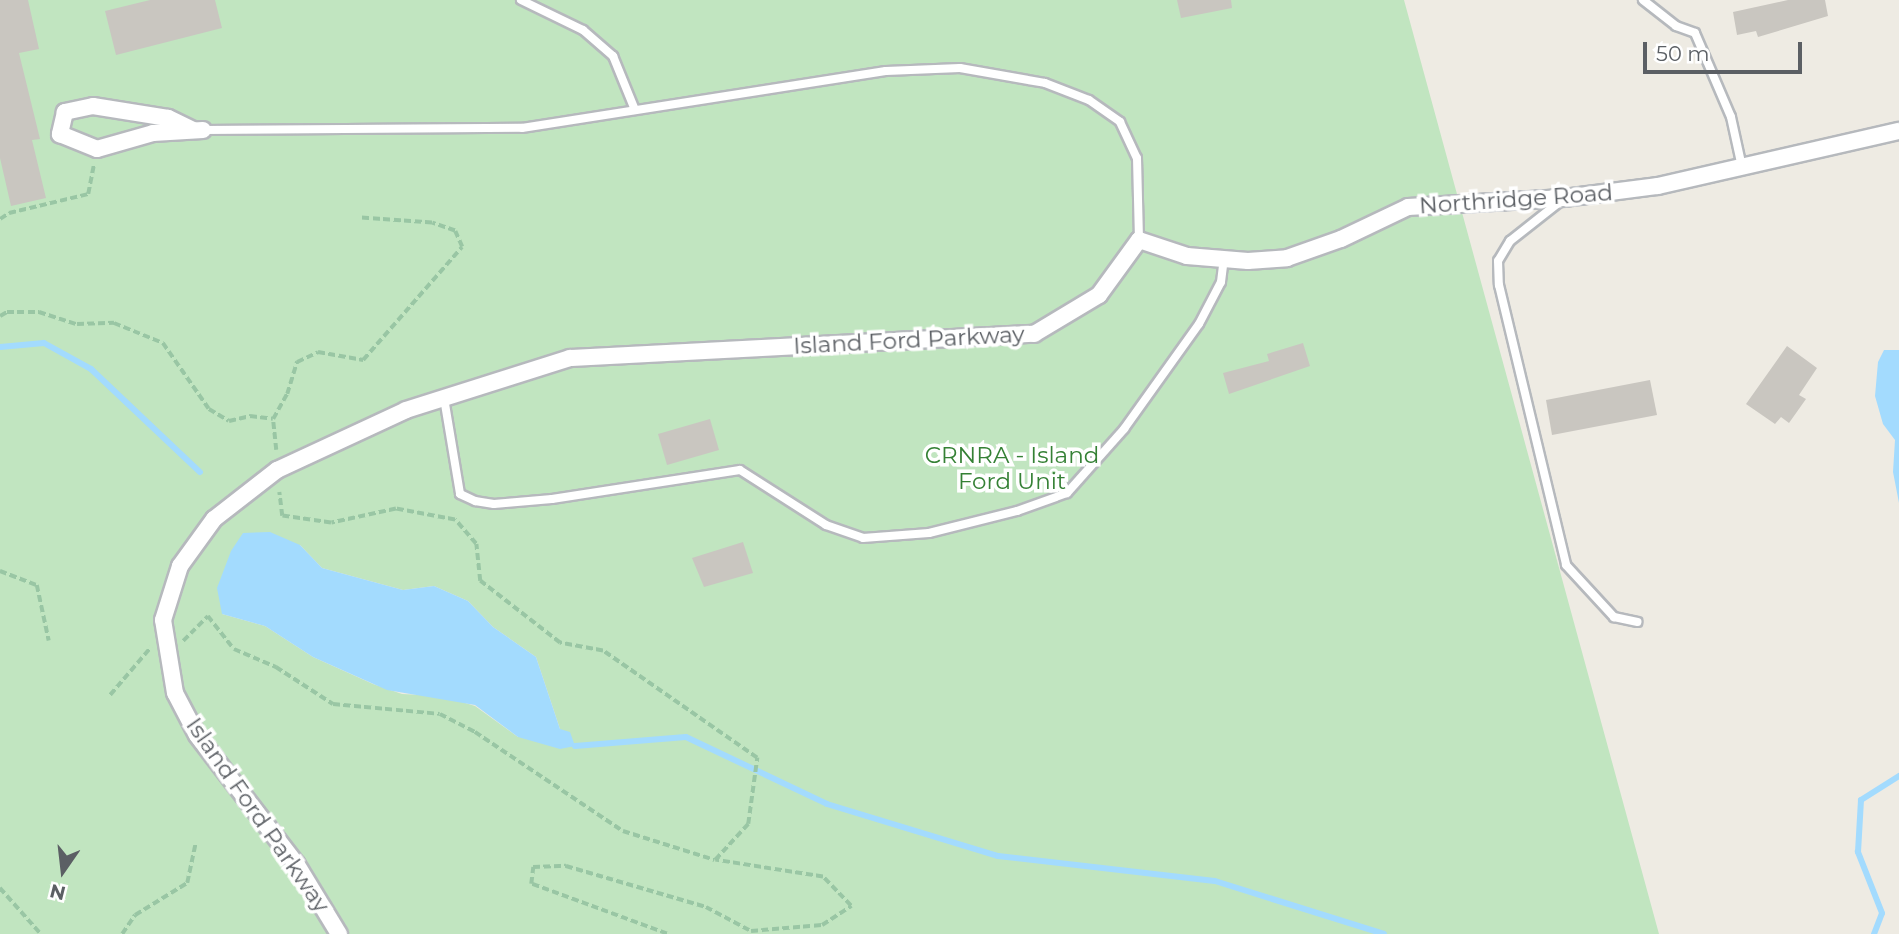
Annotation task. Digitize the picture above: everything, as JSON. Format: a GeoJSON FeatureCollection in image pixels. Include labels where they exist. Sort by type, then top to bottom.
{"type":"FeatureCollection","features":[{"type":"Feature","properties":{"kind":"street"},"geometry":{"type":"LineString","coordinates":[[93,106],[168,118],[198,130],[153,133],[97,149],[60,134],[65,112],[93,106]]}},
{"type":"Feature","properties":{"kind":"street","name":"Northridge Road"},"geometry":{"type":"LineString","coordinates":[[1139,240],[1187,256],[1224,259],[1287,258],[1408,207],[1564,198],[1743,170],[1899,131]]}},
{"type":"Feature","properties":{"kind":"street","name":"Island Ford Parkway"},"geometry":{"type":"LineString","coordinates":[[339,934],[298,865],[197,735],[175,693],[163,620],[180,566],[214,519],[277,470],[407,410],[570,358],[1034,334],[1099,295],[1139,240]]}},
{"type":"Feature","properties":{"kind":"lane"},"geometry":{"type":"LineString","coordinates":[[520,0],[583,30],[612,56],[635,110]]}},
{"type":"Feature","properties":{"kind":"lane"},"geometry":{"type":"LineString","coordinates":[[1643,0],[1676,26],[1695,33],[1731,117],[1743,170]]}},
{"type":"Feature","properties":{"kind":"lane"},"geometry":{"type":"LineString","coordinates":[[198,130],[522,128],[923,68],[992,72],[1045,83],[1107,110],[1131,139],[1137,158],[1139,240]]}},
{"type":"Feature","properties":{"kind":"lane"},"geometry":{"type":"LineString","coordinates":[[1564,198],[1510,241],[1498,261],[1499,285],[1566,565],[1614,617],[1637,622]]}},
{"type":"Feature","properties":{"kind":"lane"},"geometry":{"type":"LineString","coordinates":[[444,398],[460,494],[475,501],[494,504],[552,499],[740,470],[826,525],[863,538],[929,533],[1017,511],[1067,493],[1124,429],[1199,324],[1221,282],[1224,259]]}},
{"type":"Feature","properties":{"kind":"path"},"geometry":{"type":"LineString","coordinates":[[0,219],[9,213],[88,194],[97,149]]}},
{"type":"Feature","properties":{"kind":"path"},"geometry":{"type":"LineString","coordinates":[[361,218],[432,223],[455,231],[462,247],[363,359],[318,352],[297,362],[273,419],[282,516],[331,523],[396,509],[455,520],[476,544],[480,582],[560,643],[603,651],[757,758],[748,824],[715,860]]}},
{"type":"Feature","properties":{"kind":"path"},"geometry":{"type":"LineString","coordinates":[[0,316],[7,312],[39,312],[77,324],[114,323],[163,344],[209,408],[229,421],[250,415],[273,419]]}},
{"type":"Feature","properties":{"kind":"path"},"geometry":{"type":"LineString","coordinates":[[0,571],[37,585],[50,641]]}},
{"type":"Feature","properties":{"kind":"path"},"geometry":{"type":"LineString","coordinates":[[110,695],[146,648],[187,640],[197,623],[208,616],[234,649],[276,667],[333,704],[440,714],[475,732],[623,831],[715,860],[822,877],[851,906],[822,925],[751,932],[706,908],[566,866],[533,867],[531,884],[667,934]]}},
{"type":"Feature","properties":{"kind":"path"},"geometry":{"type":"LineString","coordinates":[[122,934],[135,915],[187,883],[195,844]]}},
{"type":"Feature","properties":{"kind":"path"},"geometry":{"type":"LineString","coordinates":[[0,888],[41,934]]}},
{"type":"Feature","properties":{"kind":"green space","name":"CRNRA - Island Ford Unit"},"geometry":{"type":"Polygon","coordinates":[[[0,0],[1404,0],[1659,934],[0,934],[0,0]],[[300,545],[222,614],[265,626],[313,657],[373,684],[402,694],[442,696],[475,706],[518,737],[560,729],[536,657],[493,627],[468,601],[434,586],[403,590],[322,568],[300,545]]]}},
{"type":"Feature","properties":{"kind":"water"},"geometry":{"type":"Polygon","coordinates":[[[1884,350],[1899,350],[1899,503],[1893,472],[1895,440],[1883,424],[1875,396],[1878,362],[1884,350]]]}},
{"type":"Feature","properties":{"kind":"water"},"geometry":{"type":"Polygon","coordinates":[[[270,532],[300,545],[322,568],[403,590],[434,586],[468,601],[493,627],[536,657],[560,729],[570,732],[575,746],[560,749],[518,737],[475,705],[387,690],[313,657],[265,626],[222,614],[217,588],[231,551],[243,533],[270,532]]]}},
{"type":"Feature","properties":{"kind":"building"},"geometry":{"type":"Polygon","coordinates":[[[0,0],[28,0],[39,49],[19,53],[40,139],[32,140],[46,198],[11,206],[0,158],[0,0]]]}},
{"type":"Feature","properties":{"kind":"building"},"geometry":{"type":"Polygon","coordinates":[[[150,0],[215,0],[222,28],[116,55],[105,11],[150,0]]]}},
{"type":"Feature","properties":{"kind":"building"},"geometry":{"type":"Polygon","coordinates":[[[1177,0],[1231,0],[1232,8],[1181,18],[1177,0]]]}},
{"type":"Feature","properties":{"kind":"building"},"geometry":{"type":"Polygon","coordinates":[[[1788,0],[1825,0],[1828,16],[1758,37],[1756,31],[1737,35],[1733,12],[1788,0]]]}},
{"type":"Feature","properties":{"kind":"building"},"geometry":{"type":"Polygon","coordinates":[[[1303,343],[1310,366],[1229,394],[1223,373],[1269,361],[1267,354],[1303,343]]]}},
{"type":"Feature","properties":{"kind":"building"},"geometry":{"type":"Polygon","coordinates":[[[1787,346],[1817,368],[1799,395],[1806,399],[1789,423],[1781,417],[1775,424],[1746,404],[1787,346]]]}},
{"type":"Feature","properties":{"kind":"building"},"geometry":{"type":"Polygon","coordinates":[[[1650,380],[1657,415],[1552,435],[1546,400],[1650,380]]]}},
{"type":"Feature","properties":{"kind":"building"},"geometry":{"type":"Polygon","coordinates":[[[710,419],[719,450],[667,465],[658,434],[710,419]]]}},
{"type":"Feature","properties":{"kind":"building"},"geometry":{"type":"Polygon","coordinates":[[[743,542],[753,573],[704,587],[692,558],[743,542]]]}},
{"type":"Feature","properties":{"kind":"waterway"},"geometry":{"type":"LineString","coordinates":[[0,347],[44,343],[91,369],[200,472]]}},
{"type":"Feature","properties":{"kind":"waterway"},"geometry":{"type":"LineString","coordinates":[[575,746],[686,737],[827,804],[998,856],[1215,881],[1384,934]]}},
{"type":"Feature","properties":{"kind":"waterway"},"geometry":{"type":"LineString","coordinates":[[1874,934],[1882,913],[1858,852],[1861,800],[1899,776]]}}]}
